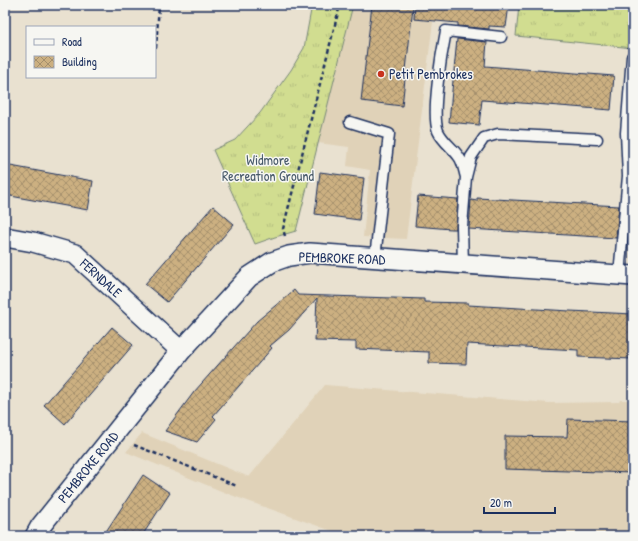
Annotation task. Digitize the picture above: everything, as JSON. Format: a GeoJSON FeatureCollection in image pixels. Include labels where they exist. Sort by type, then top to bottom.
{"type":"FeatureCollection","features":[{"type":"Feature","properties":{"kind":"street","name":"FERNDALE"},"geometry":{"type":"LineString","coordinates":[[5,237],[33,242],[75,254],[181,351]]}},
{"type":"Feature","properties":{"kind":"street","name":"PEMBROKE ROAD"},"geometry":{"type":"LineString","coordinates":[[35,536],[40,527],[181,351],[249,277],[272,262],[289,256],[310,253],[463,265],[626,275]]}},
{"type":"Feature","properties":{"kind":"lane"},"geometry":{"type":"LineString","coordinates":[[466,177],[461,158],[445,142],[438,130],[435,112],[446,31],[501,37]]}},
{"type":"Feature","properties":{"kind":"lane"},"geometry":{"type":"LineString","coordinates":[[626,275],[628,176],[626,133],[632,58]]}},
{"type":"Feature","properties":{"kind":"lane"},"geometry":{"type":"LineString","coordinates":[[350,122],[389,134],[375,258]]}},
{"type":"Feature","properties":{"kind":"lane"},"geometry":{"type":"LineString","coordinates":[[463,265],[462,226],[466,177],[471,157],[484,138],[498,134],[597,139]]}},
{"type":"Feature","properties":{"kind":"path"},"geometry":{"type":"LineString","coordinates":[[156,48],[159,5]]}},
{"type":"Feature","properties":{"kind":"path"},"geometry":{"type":"LineString","coordinates":[[289,256],[283,229],[340,5]]}},
{"type":"Feature","properties":{"kind":"path"},"geometry":{"type":"LineString","coordinates":[[118,429],[132,444],[237,486]]}},
{"type":"Feature","properties":{"kind":"shaded area","name":"Petit Pembrokes"},"geometry":{"type":"Polygon","coordinates":[[[353,5],[435,5],[406,239],[363,237],[370,170],[347,166],[349,147],[318,143],[353,5]]]}},
{"type":"Feature","properties":{"kind":"shaded area"},"geometry":{"type":"Polygon","coordinates":[[[325,385],[549,403],[619,402],[620,400],[633,400],[633,536],[346,536],[231,495],[126,452],[142,433],[249,477],[325,385]]]}},
{"type":"Feature","properties":{"kind":"green space","name":"Widmore Recreation Ground"},"geometry":{"type":"Polygon","coordinates":[[[312,5],[353,5],[296,231],[255,244],[213,150],[235,140],[260,113],[291,70],[304,48],[312,5]]]}},
{"type":"Feature","properties":{"kind":"green space"},"geometry":{"type":"Polygon","coordinates":[[[519,5],[633,5],[633,48],[516,36],[519,5]]]}},
{"type":"Feature","properties":{"kind":"building"},"geometry":{"type":"Polygon","coordinates":[[[372,5],[398,5],[413,7],[402,106],[361,101],[372,5]]]}},
{"type":"Feature","properties":{"kind":"building"},"geometry":{"type":"Polygon","coordinates":[[[415,5],[509,5],[506,27],[489,26],[489,29],[458,26],[458,23],[414,19],[415,5]]]}},
{"type":"Feature","properties":{"kind":"building"},"geometry":{"type":"Polygon","coordinates":[[[457,39],[487,42],[485,66],[614,76],[611,110],[482,100],[479,125],[449,122],[457,39]]]}},
{"type":"Feature","properties":{"kind":"building"},"geometry":{"type":"Polygon","coordinates":[[[5,165],[93,181],[88,210],[5,195],[5,165]]]}},
{"type":"Feature","properties":{"kind":"building"},"geometry":{"type":"Polygon","coordinates":[[[320,172],[364,178],[359,220],[315,214],[320,172]]]}},
{"type":"Feature","properties":{"kind":"building"},"geometry":{"type":"Polygon","coordinates":[[[418,196],[458,199],[456,229],[415,226],[418,196]]]}},
{"type":"Feature","properties":{"kind":"building"},"geometry":{"type":"Polygon","coordinates":[[[477,198],[619,206],[616,238],[469,229],[471,200],[477,201],[477,198]]]}},
{"type":"Feature","properties":{"kind":"building"},"geometry":{"type":"Polygon","coordinates":[[[213,206],[234,224],[167,302],[145,284],[213,206]]]}},
{"type":"Feature","properties":{"kind":"building"},"geometry":{"type":"Polygon","coordinates":[[[633,207],[633,239],[629,238],[633,207]]]}},
{"type":"Feature","properties":{"kind":"building"},"geometry":{"type":"Polygon","coordinates":[[[294,290],[298,295],[424,299],[424,302],[468,303],[468,305],[633,314],[633,359],[578,357],[578,350],[467,344],[466,364],[429,363],[429,352],[356,349],[356,342],[315,341],[317,298],[289,330],[270,346],[272,348],[213,416],[216,419],[197,442],[165,431],[194,392],[257,321],[294,290]]]}},
{"type":"Feature","properties":{"kind":"building"},"geometry":{"type":"Polygon","coordinates":[[[112,327],[133,345],[65,424],[44,405],[112,327]]]}},
{"type":"Feature","properties":{"kind":"building"},"geometry":{"type":"Polygon","coordinates":[[[568,419],[633,421],[633,473],[505,469],[505,436],[567,437],[568,419]]]}},
{"type":"Feature","properties":{"kind":"building"},"geometry":{"type":"Polygon","coordinates":[[[143,475],[170,493],[142,536],[103,536],[143,475]]]}},
{"type":"Feature","properties":{"kind":"place","name":"Petit Pembrokes"},"geometry":{"type":"Point","coordinates":[381,74]}}]}
